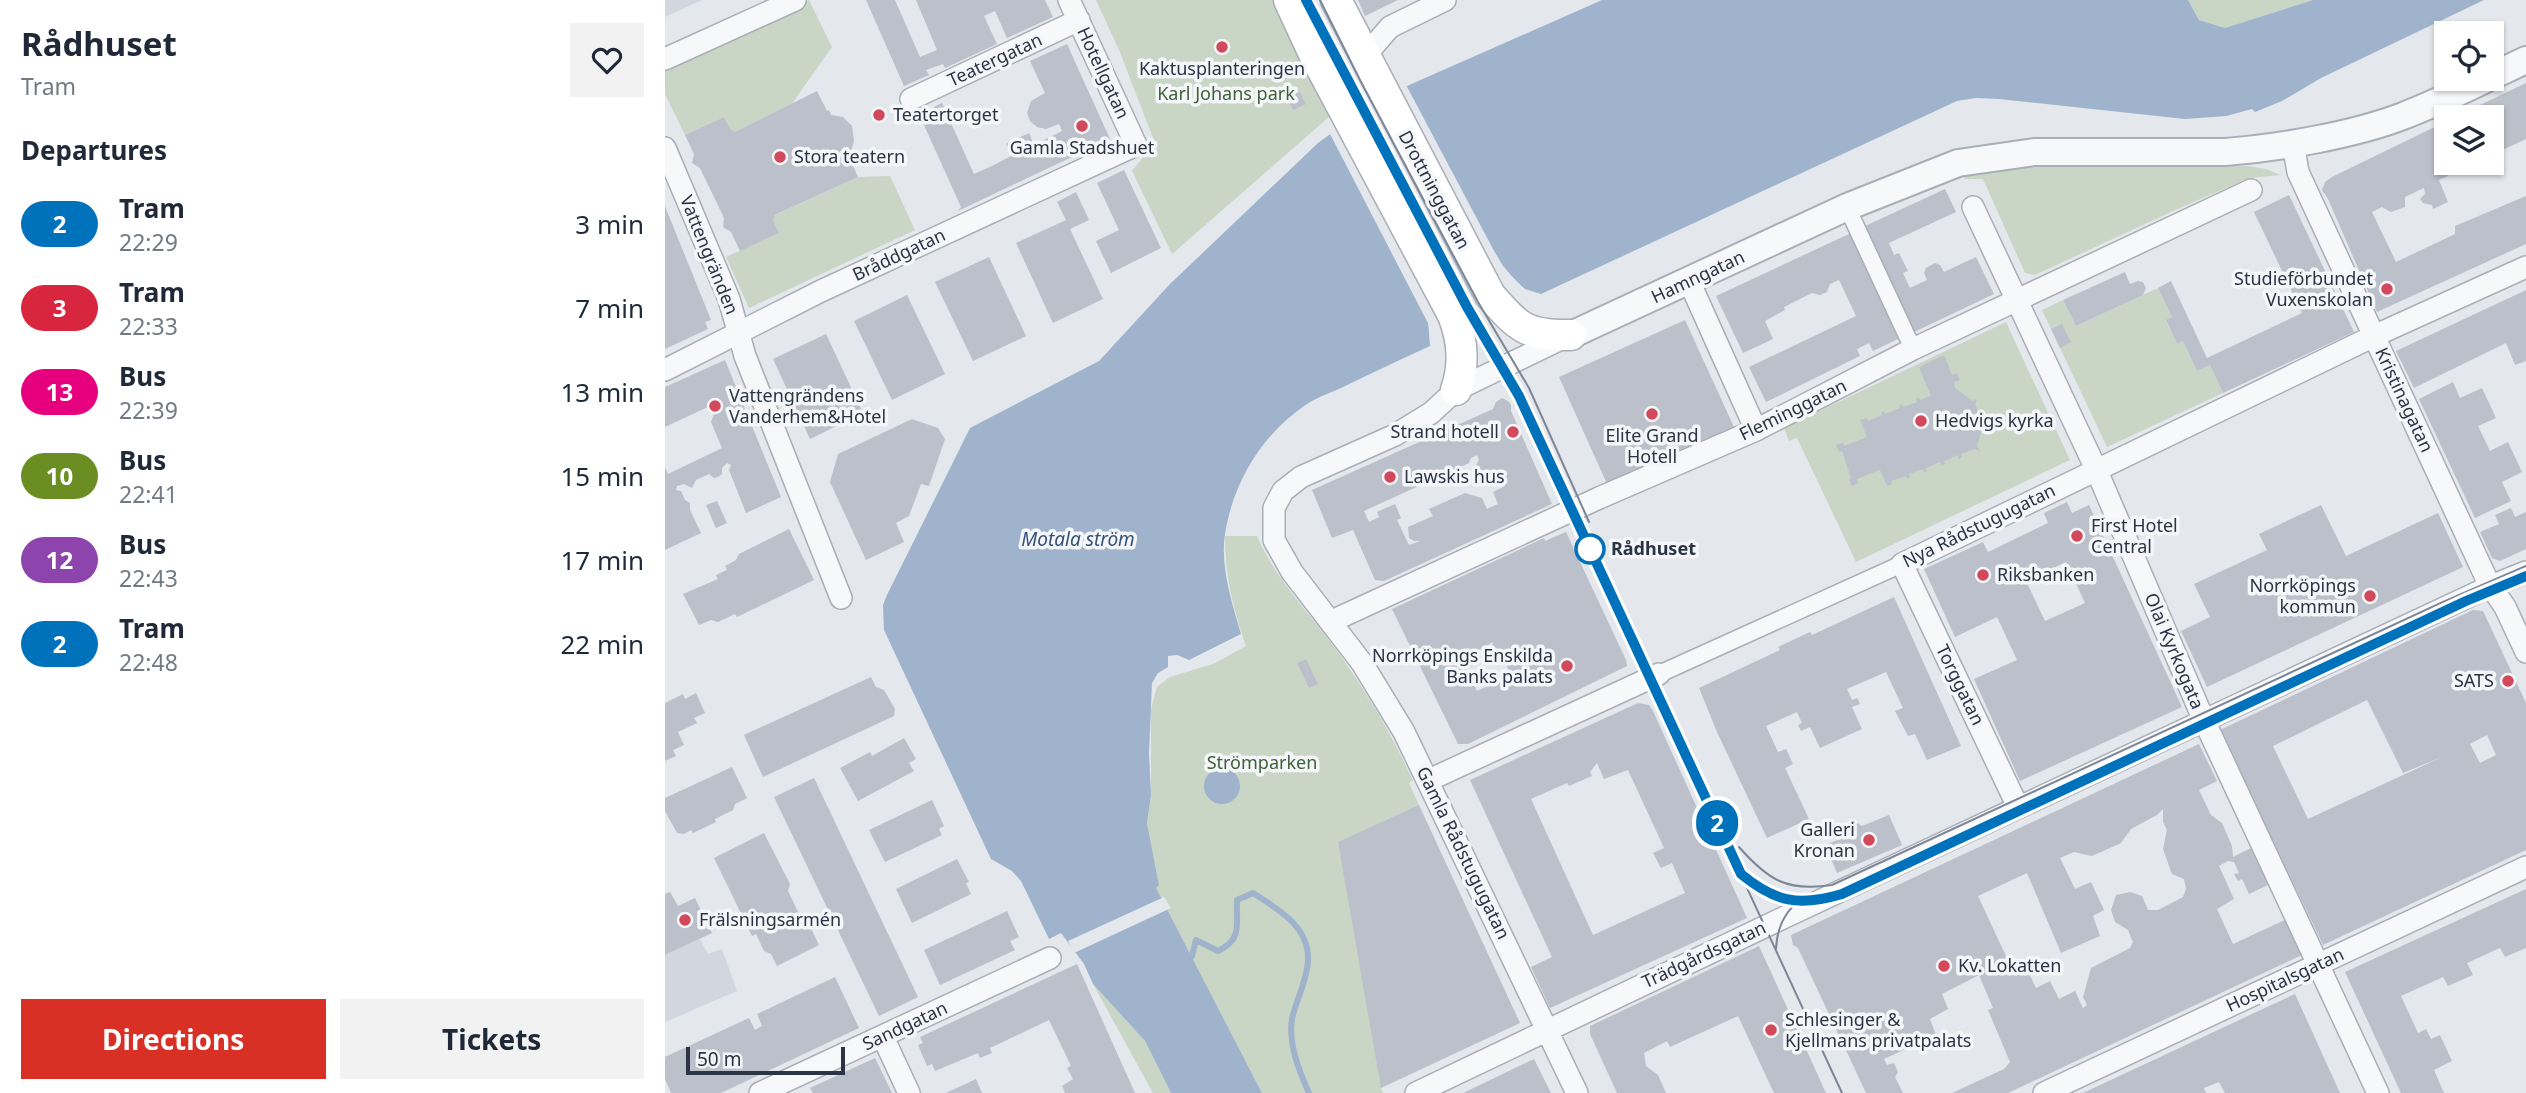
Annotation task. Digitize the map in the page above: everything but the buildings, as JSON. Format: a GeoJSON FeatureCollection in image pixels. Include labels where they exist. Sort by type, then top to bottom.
{"type":"FeatureCollection","features":[{"type":"Feature","properties":{"kind":"main road"},"geometry":{"type":"LineString","coordinates":[[1289,0],[1453,315],[1459,331],[1463,358],[1462,374],[1456,390]]}},
{"type":"Feature","properties":{"kind":"main road","name":"Drottninggatan"},"geometry":{"type":"LineString","coordinates":[[1336,0],[1490,295],[1518,325],[1543,335],[1571,335]]}},
{"type":"Feature","properties":{"kind":"street"},"geometry":{"type":"LineString","coordinates":[[665,59],[795,0]]}},
{"type":"Feature","properties":{"kind":"street","name":"Hotellgatan"},"geometry":{"type":"LineString","coordinates":[[1069,0],[1136,145]]}},
{"type":"Feature","properties":{"kind":"street"},"geometry":{"type":"LineString","coordinates":[[1372,70],[1371,49],[1389,27],[1445,0]]}},
{"type":"Feature","properties":{"kind":"street","name":"Teatergatan"},"geometry":{"type":"LineString","coordinates":[[911,99],[1079,20]]}},
{"type":"Feature","properties":{"kind":"street"},"geometry":{"type":"LineString","coordinates":[[2504,70],[2526,60]]}},
{"type":"Feature","properties":{"kind":"street"},"geometry":{"type":"LineString","coordinates":[[2293,143],[2353,131],[2401,117],[2459,91]]}},
{"type":"Feature","properties":{"kind":"street","name":"Hamngatan"},"geometry":{"type":"LineString","coordinates":[[1332,621],[1292,572],[1274,540],[1274,508],[1283,491],[1301,477],[1395,435],[1431,413],[1456,390],[1847,207],[1947,167],[1980,159],[2034,152],[2225,152],[2293,143]]}},
{"type":"Feature","properties":{"kind":"street","name":"Kristinagatan"},"geometry":{"type":"LineString","coordinates":[[2293,143],[2298,172],[2491,586],[2505,607],[2526,652]]}},
{"type":"Feature","properties":{"kind":"street","name":"Bråddgatan"},"geometry":{"type":"LineString","coordinates":[[665,370],[945,225],[1136,145]]}},
{"type":"Feature","properties":{"kind":"street","name":"Vattengränden"},"geometry":{"type":"LineString","coordinates":[[665,148],[729,299],[745,356],[841,598]]}},
{"type":"Feature","properties":{"kind":"street","name":"Fleminggatan"},"geometry":{"type":"LineString","coordinates":[[1332,621],[1611,493],[1756,430],[1913,349],[2251,190]]}},
{"type":"Feature","properties":{"kind":"street"},"geometry":{"type":"LineString","coordinates":[[1847,207],[1913,349]]}},
{"type":"Feature","properties":{"kind":"street","name":"Olai Kyrkogata"},"geometry":{"type":"LineString","coordinates":[[1973,207],[2096,469],[2204,720],[2378,1093]]}},
{"type":"Feature","properties":{"kind":"street","name":"Nya Rådstugugatan"},"geometry":{"type":"LineString","coordinates":[[1429,780],[1902,564],[2374,336],[2526,267]]}},
{"type":"Feature","properties":{"kind":"street"},"geometry":{"type":"LineString","coordinates":[[1689,281],[1756,430]]}},
{"type":"Feature","properties":{"kind":"street","name":"Torggatan"},"geometry":{"type":"LineString","coordinates":[[1902,564],[2018,807]]}},
{"type":"Feature","properties":{"kind":"street","name":"Trädgårdsgatan"},"geometry":{"type":"LineString","coordinates":[[1416,1093],[2018,807],[2526,572]]}},
{"type":"Feature","properties":{"kind":"street","name":"Gamla Rådstugugatan"},"geometry":{"type":"LineString","coordinates":[[1332,621],[1362,663],[1404,732],[1429,780],[1577,1093]]}},
{"type":"Feature","properties":{"kind":"street","name":"Hospitalsgatan"},"geometry":{"type":"LineString","coordinates":[[2044,1093],[2526,867]]}},
{"type":"Feature","properties":{"kind":"street","name":"Sandgatan"},"geometry":{"type":"LineString","coordinates":[[760,1093],[1050,958]]}},
{"type":"Feature","properties":{"kind":"street"},"geometry":{"type":"LineString","coordinates":[[883,1037],[909,1093]]}},
{"type":"Feature","properties":{"kind":"shaded area"},"geometry":{"type":"Polygon","coordinates":[[[665,0],[702,0],[665,17],[665,0]]]}},
{"type":"Feature","properties":{"kind":"shaded area"},"geometry":{"type":"Polygon","coordinates":[[[700,939],[708,954],[722,949],[737,991],[665,1022],[665,955],[700,939]]]}},
{"type":"Feature","properties":{"kind":"green space"},"geometry":{"type":"Polygon","coordinates":[[[809,0],[832,47],[791,105],[735,132],[730,129],[724,117],[685,135],[665,94],[665,66],[809,0]]]}},
{"type":"Feature","properties":{"kind":"green space","name":"Karl Johans park"},"geometry":{"type":"Polygon","coordinates":[[[1096,0],[1275,0],[1330,116],[1172,254],[1132,171],[1155,143],[1119,50],[1096,0]]]}},
{"type":"Feature","properties":{"kind":"green space"},"geometry":{"type":"Polygon","coordinates":[[[2188,0],[2313,0],[2225,28],[2199,20],[2188,0]]]}},
{"type":"Feature","properties":{"kind":"green space"},"geometry":{"type":"Polygon","coordinates":[[[2029,166],[2248,166],[2280,175],[2249,178],[2035,275],[2025,273],[1983,179],[1964,179],[1965,176],[1992,169],[2029,166]]]}},
{"type":"Feature","properties":{"kind":"green space"},"geometry":{"type":"Polygon","coordinates":[[[890,176],[915,230],[749,308],[726,257],[779,233],[774,216],[858,177],[890,176]]]}},
{"type":"Feature","properties":{"kind":"green space"},"geometry":{"type":"Polygon","coordinates":[[[2158,288],[2172,317],[2166,321],[2177,344],[2183,341],[2197,371],[2210,365],[2223,393],[2107,447],[2042,310],[2063,300],[2076,326],[2158,288]]]}},
{"type":"Feature","properties":{"kind":"green space"},"geometry":{"type":"Polygon","coordinates":[[[2006,322],[2070,460],[1856,562],[1797,438],[1789,441],[1784,428],[2006,322]]]}},
{"type":"Feature","properties":{"kind":"green space","name":"Strömparken"},"geometry":{"type":"Polygon","coordinates":[[[1225,536],[1257,536],[1284,583],[1360,685],[1413,781],[1409,783],[1419,805],[1381,1088],[1383,1093],[1262,1093],[1155,888],[1159,885],[1147,823],[1151,795],[1151,709],[1157,687],[1170,677],[1213,664],[1246,646],[1231,592],[1225,536]]]}},
{"type":"Feature","properties":{"kind":"green space"},"geometry":{"type":"Polygon","coordinates":[[[1093,984],[1145,1041],[1171,1093],[1153,1093],[1093,984]]]}},
{"type":"Feature","properties":{"kind":"water","name":"Motala ström"},"geometry":{"type":"Polygon","coordinates":[[[1602,0],[2188,0],[2199,20],[2225,28],[2313,0],[2484,0],[2440,21],[2434,21],[2434,24],[2255,112],[2252,109],[2226,116],[2185,119],[1999,99],[1957,101],[1541,294],[1525,289],[1512,277],[1428,321],[1430,346],[1313,400],[1289,418],[1262,446],[1251,462],[1229,515],[1224,559],[1241,634],[1189,660],[1177,655],[1168,656],[1168,667],[1158,673],[1152,683],[1149,754],[1151,795],[1147,823],[1159,885],[1156,888],[1262,1093],[1171,1093],[1145,1041],[1093,984],[1084,964],[1061,933],[1049,939],[1021,881],[1012,871],[991,859],[884,630],[883,605],[970,428],[1099,361],[1170,284],[1318,143],[1365,109],[1407,86],[1602,0]]]}},
{"type":"Feature","properties":{"kind":"water"},"geometry":{"type":"Polygon","coordinates":[[[1222,768],[1234,774],[1240,786],[1234,798],[1222,804],[1210,798],[1204,786],[1210,774],[1222,768]]]}},
{"type":"Feature","properties":{"kind":"pier"},"geometry":{"type":"Polygon","coordinates":[[[1405,83],[1493,249],[1516,281],[1511,281],[1432,323],[1430,327],[1329,132],[1363,106],[1405,83]]]}},
{"type":"Feature","properties":{"kind":"pier"},"geometry":{"type":"Polygon","coordinates":[[[1164,897],[1171,908],[1074,953],[1068,941],[1164,897]]]}},
{"type":"Feature","properties":{"kind":"waterway"},"geometry":{"type":"LineString","coordinates":[[1192,956],[1196,940],[1218,951],[1231,941],[1237,930],[1237,900],[1253,893],[1291,920],[1304,938],[1307,949],[1306,976],[1291,1028],[1298,1066],[1309,1093]]}},
{"type":"Feature","properties":{"kind":"tram line"},"geometry":{"type":"LineString","coordinates":[[1306,0],[1467,307],[1519,396],[1842,1093]]}},
{"type":"Feature","properties":{"kind":"tram line","name":"2"},"geometry":{"type":"LineString","coordinates":[[1306,0],[1467,307],[1519,396],[1741,874],[1776,898],[1798,902],[1819,901],[1842,894],[2466,601],[2526,576]]}},
{"type":"Feature","properties":{"kind":"tram line"},"geometry":{"type":"LineString","coordinates":[[1320,0],[1478,302],[1529,388],[1589,522]]}},
{"type":"Feature","properties":{"kind":"tram line"},"geometry":{"type":"LineString","coordinates":[[1739,847],[1759,868],[1779,881],[1803,887],[1832,885],[2526,566]]}},
{"type":"Feature","properties":{"kind":"tram line"},"geometry":{"type":"LineString","coordinates":[[1743,876],[1776,898],[1798,902],[1819,901],[1868,883],[2065,790]]}},
{"type":"Feature","properties":{"kind":"tram line"},"geometry":{"type":"LineString","coordinates":[[1776,949],[1783,921],[1790,909],[1802,899]]}},
{"type":"Feature","properties":{"kind":"place","name":"Kaktusplanteringen"},"geometry":{"type":"Point","coordinates":[1222,47]}},
{"type":"Feature","properties":{"kind":"place","name":"Teatertorget"},"geometry":{"type":"Point","coordinates":[879,115]}},
{"type":"Feature","properties":{"kind":"place","name":"Gamla Stadshuet"},"geometry":{"type":"Point","coordinates":[1082,126]}},
{"type":"Feature","properties":{"kind":"place","name":"Stora teatern"},"geometry":{"type":"Point","coordinates":[780,157]}},
{"type":"Feature","properties":{"kind":"place","name":"Studieförbundet Vuxenskolan"},"geometry":{"type":"Point","coordinates":[2387,289]}},
{"type":"Feature","properties":{"kind":"place","name":"Vattengrändens Vanderhem&Hotel"},"geometry":{"type":"Point","coordinates":[715,406]}},
{"type":"Feature","properties":{"kind":"place","name":"Elite Grand Hotell"},"geometry":{"type":"Point","coordinates":[1652,414]}},
{"type":"Feature","properties":{"kind":"place","name":"Hedvigs kyrka"},"geometry":{"type":"Point","coordinates":[1921,421]}},
{"type":"Feature","properties":{"kind":"place","name":"Strand hotell"},"geometry":{"type":"Point","coordinates":[1513,432]}},
{"type":"Feature","properties":{"kind":"place","name":"Lawskis hus"},"geometry":{"type":"Point","coordinates":[1390,477]}},
{"type":"Feature","properties":{"kind":"place","name":"First Hotel Central"},"geometry":{"type":"Point","coordinates":[2077,536]}},
{"type":"Feature","properties":{"kind":"place","name":"Rådhuset"},"geometry":{"type":"Point","coordinates":[1590,549]}},
{"type":"Feature","properties":{"kind":"place","name":"Riksbanken"},"geometry":{"type":"Point","coordinates":[1983,575]}},
{"type":"Feature","properties":{"kind":"place","name":"Norrköpings kommun"},"geometry":{"type":"Point","coordinates":[2370,596]}},
{"type":"Feature","properties":{"kind":"place","name":"Norrköpings Enskilda Banks palats"},"geometry":{"type":"Point","coordinates":[1567,666]}},
{"type":"Feature","properties":{"kind":"place","name":"SATS"},"geometry":{"type":"Point","coordinates":[2508,681]}},
{"type":"Feature","properties":{"kind":"place","name":"Galleri Kronan"},"geometry":{"type":"Point","coordinates":[1869,840]}},
{"type":"Feature","properties":{"kind":"place","name":"Frälsningsarmén"},"geometry":{"type":"Point","coordinates":[685,920]}},
{"type":"Feature","properties":{"kind":"place","name":"Kv. Lokatten"},"geometry":{"type":"Point","coordinates":[1944,966]}},
{"type":"Feature","properties":{"kind":"place","name":"Schlesinger & Kjellmans privatpalats"},"geometry":{"type":"Point","coordinates":[1771,1030]}}]}
